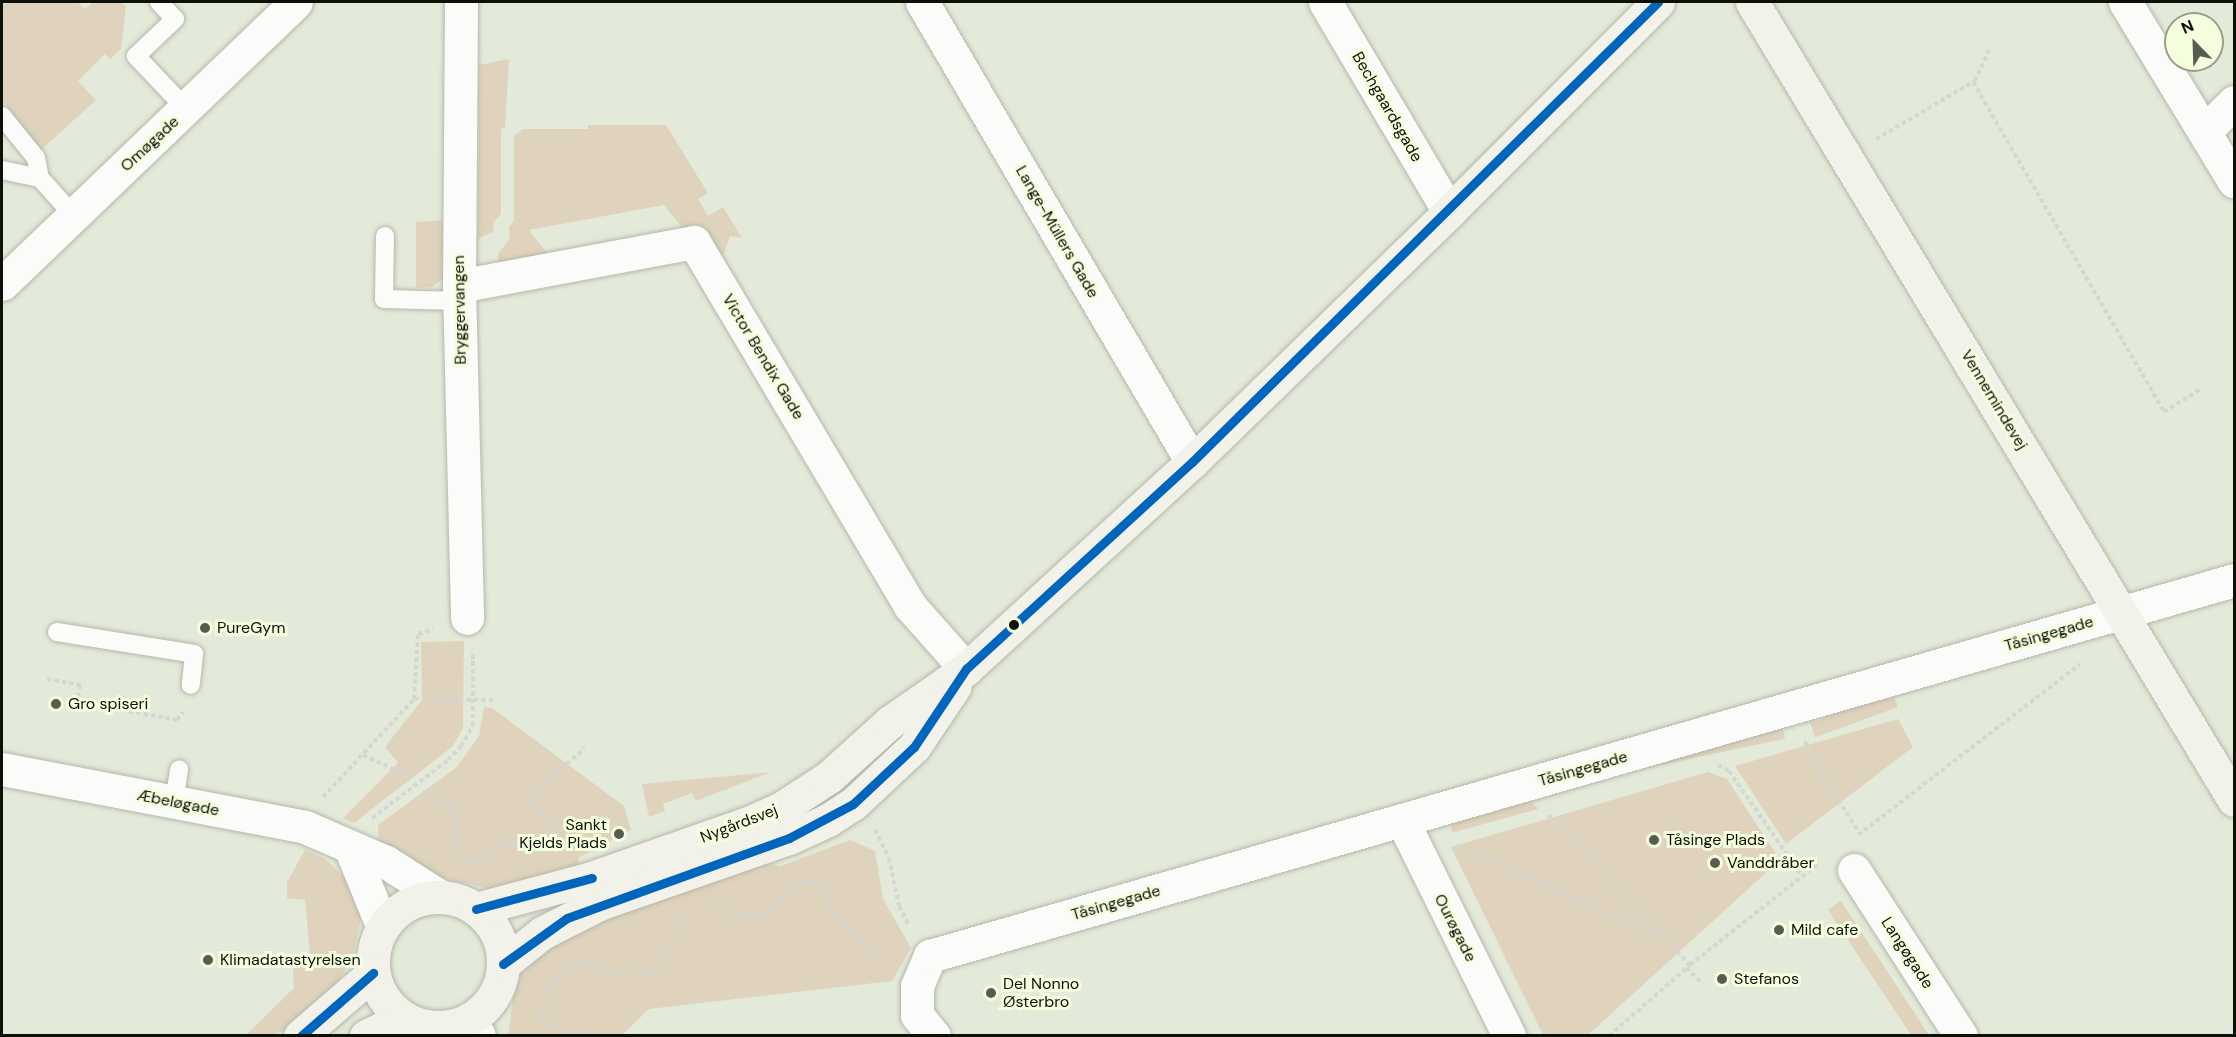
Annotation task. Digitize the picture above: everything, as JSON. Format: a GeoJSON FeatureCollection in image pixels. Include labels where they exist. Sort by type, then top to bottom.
{"type":"FeatureCollection","features":[{"type":"Feature","properties":{"kind":"street","name":"Omøgade"},"geometry":{"type":"LineString","coordinates":[[2,284],[187,110],[296,2]]}},
{"type":"Feature","properties":{"kind":"street","name":"Bryggervangen"},"geometry":{"type":"LineString","coordinates":[[461,2],[459,293],[467,618]]}},
{"type":"Feature","properties":{"kind":"street","name":"Lange-Müllers Gade"},"geometry":{"type":"LineString","coordinates":[[922,2],[1192,462]]}},
{"type":"Feature","properties":{"kind":"street","name":"Bechgaardsgade"},"geometry":{"type":"LineString","coordinates":[[1325,2],[1449,212]]}},
{"type":"Feature","properties":{"kind":"street","name":"Nygårdsvej"},"geometry":{"type":"LineString","coordinates":[[476,909],[588,879],[780,809],[829,777],[890,722],[966,669],[1192,462],[1449,212],[1658,2]]}},
{"type":"Feature","properties":{"kind":"street","name":"Vennemindevej"},"geometry":{"type":"LineString","coordinates":[[1752,2],[2235,800]]}},
{"type":"Feature","properties":{"kind":"street"},"geometry":{"type":"LineString","coordinates":[[2125,2],[2235,181]]}},
{"type":"Feature","properties":{"kind":"street"},"geometry":{"type":"LineString","coordinates":[[2205,130],[2235,102]]}},
{"type":"Feature","properties":{"kind":"street","name":"Victor Bendix Gade"},"geometry":{"type":"LineString","coordinates":[[459,293],[694,242],[910,606],[966,669]]}},
{"type":"Feature","properties":{"kind":"street","name":"Tåsingegade"},"geometry":{"type":"LineString","coordinates":[[930,956],[2235,580]]}},
{"type":"Feature","properties":{"kind":"street","name":"Nygårdsvej"},"geometry":{"type":"LineString","coordinates":[[503,964],[567,918],[665,880],[789,838],[853,804],[914,747],[966,669]]}},
{"type":"Feature","properties":{"kind":"street","name":"Æbeløgade"},"geometry":{"type":"LineString","coordinates":[[2,769],[305,827],[386,862],[441,897]]}},
{"type":"Feature","properties":{"kind":"street","name":"Ourøgade"},"geometry":{"type":"LineString","coordinates":[[1402,820],[1509,1035]]}},
{"type":"Feature","properties":{"kind":"street"},"geometry":{"type":"LineString","coordinates":[[350,847],[383,928]]}},
{"type":"Feature","properties":{"kind":"street","name":"Langøgade"},"geometry":{"type":"LineString","coordinates":[[1854,870],[1961,1035]]}},
{"type":"Feature","properties":{"kind":"street"},"geometry":{"type":"LineString","coordinates":[[441,897],[476,909],[496,933],[503,964],[494,996],[474,1027],[436,1027],[403,1018],[384,999],[373,973],[373,954],[383,928],[405,906],[441,897]]}},
{"type":"Feature","properties":{"kind":"street"},"geometry":{"type":"LineString","coordinates":[[930,956],[917,986],[918,1015],[934,1035]]}},
{"type":"Feature","properties":{"kind":"street"},"geometry":{"type":"LineString","coordinates":[[300,1035],[373,973]]}},
{"type":"Feature","properties":{"kind":"street"},"geometry":{"type":"LineString","coordinates":[[366,1035],[403,1018]]}},
{"type":"Feature","properties":{"kind":"lane"},"geometry":{"type":"LineString","coordinates":[[159,2],[175,19],[136,56],[187,110]]}},
{"type":"Feature","properties":{"kind":"lane"},"geometry":{"type":"LineString","coordinates":[[2,116],[36,158],[40,178],[74,216]]}},
{"type":"Feature","properties":{"kind":"lane"},"geometry":{"type":"LineString","coordinates":[[2,170],[40,178]]}},
{"type":"Feature","properties":{"kind":"lane"},"geometry":{"type":"LineString","coordinates":[[385,236],[384,299],[459,293]]}},
{"type":"Feature","properties":{"kind":"lane"},"geometry":{"type":"LineString","coordinates":[[57,632],[194,654],[190,694]]}},
{"type":"Feature","properties":{"kind":"lane"},"geometry":{"type":"LineString","coordinates":[[174,802],[179,769]]}},
{"type":"Feature","properties":{"kind":"path"},"geometry":{"type":"LineString","coordinates":[[1847,156],[1973,82],[1990,46]]}},
{"type":"Feature","properties":{"kind":"path"},"geometry":{"type":"LineString","coordinates":[[1973,82],[2164,412],[2201,389]]}},
{"type":"Feature","properties":{"kind":"path"},"geometry":{"type":"LineString","coordinates":[[317,802],[414,699],[418,634],[467,618],[472,643],[475,700],[473,726],[461,746],[372,818],[350,847]]}},
{"type":"Feature","properties":{"kind":"path"},"geometry":{"type":"LineString","coordinates":[[47,679],[80,686],[77,702],[177,720],[190,694]]}},
{"type":"Feature","properties":{"kind":"path"},"geometry":{"type":"LineString","coordinates":[[414,699],[496,700]]}},
{"type":"Feature","properties":{"kind":"path"},"geometry":{"type":"LineString","coordinates":[[1794,707],[1810,756],[1861,833],[1854,870]]}},
{"type":"Feature","properties":{"kind":"path"},"geometry":{"type":"LineString","coordinates":[[1707,732],[1718,765],[1729,771],[1802,876]]}},
{"type":"Feature","properties":{"kind":"path"},"geometry":{"type":"LineString","coordinates":[[423,790],[447,803],[454,813],[458,850],[462,856],[473,861],[504,842],[537,851],[551,850],[555,844],[553,826],[531,804],[533,794],[585,748]]}},
{"type":"Feature","properties":{"kind":"path"},"geometry":{"type":"LineString","coordinates":[[362,755],[411,777]]}},
{"type":"Feature","properties":{"kind":"path"},"geometry":{"type":"LineString","coordinates":[[1530,784],[1536,802],[1666,939],[1703,984]]}},
{"type":"Feature","properties":{"kind":"path"},"geometry":{"type":"LineString","coordinates":[[853,804],[886,848],[901,913],[930,956]]}},
{"type":"Feature","properties":{"kind":"path"},"geometry":{"type":"LineString","coordinates":[[1447,841],[1666,939]]}},
{"type":"Feature","properties":{"kind":"path"},"geometry":{"type":"LineString","coordinates":[[707,900],[727,912],[751,917],[771,910],[800,882],[811,880],[819,885],[839,919],[877,958]]}},
{"type":"Feature","properties":{"kind":"path"},"geometry":{"type":"LineString","coordinates":[[596,1035],[564,1033],[551,1026],[541,1014],[548,986],[564,970],[580,963],[599,967],[610,975],[646,976],[661,962],[686,908]]}},
{"type":"Feature","properties":{"kind":"shaded area"},"geometry":{"type":"Polygon","coordinates":[[[2,2],[78,2],[85,9],[93,2],[121,2],[126,6],[121,49],[110,59],[105,54],[78,81],[96,100],[41,150],[2,100],[2,2]]]}},
{"type":"Feature","properties":{"kind":"shaded area"},"geometry":{"type":"Polygon","coordinates":[[[509,59],[505,128],[501,129],[501,214],[494,222],[493,232],[478,239],[479,65],[509,59]]]}},
{"type":"Feature","properties":{"kind":"shaded area"},"geometry":{"type":"Polygon","coordinates":[[[588,125],[666,125],[708,193],[698,199],[708,216],[723,207],[742,238],[730,236],[724,254],[720,253],[706,229],[686,232],[664,205],[529,230],[550,257],[499,266],[498,254],[510,238],[509,227],[514,220],[514,136],[523,129],[588,129],[588,125]]]}},
{"type":"Feature","properties":{"kind":"shaded area"},"geometry":{"type":"Polygon","coordinates":[[[443,220],[444,278],[432,287],[416,288],[416,222],[443,220]]]}},
{"type":"Feature","properties":{"kind":"shaded area"},"geometry":{"type":"Polygon","coordinates":[[[464,641],[463,728],[452,747],[354,823],[343,818],[398,763],[385,747],[422,700],[421,642],[464,641]]]}},
{"type":"Feature","properties":{"kind":"shaded area"},"geometry":{"type":"Polygon","coordinates":[[[1893,693],[1898,707],[1815,737],[1810,723],[1893,693]]]}},
{"type":"Feature","properties":{"kind":"shaded area"},"geometry":{"type":"Polygon","coordinates":[[[484,707],[492,708],[624,806],[631,830],[578,858],[580,867],[495,890],[433,876],[379,842],[378,825],[457,767],[479,736],[484,707]]]}},
{"type":"Feature","properties":{"kind":"shaded area"},"geometry":{"type":"Polygon","coordinates":[[[1898,719],[1913,747],[1786,844],[1735,766],[1898,719]]]}},
{"type":"Feature","properties":{"kind":"shaded area"},"geometry":{"type":"Polygon","coordinates":[[[1782,725],[1785,739],[1538,791],[1536,777],[1782,725]]]}},
{"type":"Feature","properties":{"kind":"shaded area"},"geometry":{"type":"Polygon","coordinates":[[[771,772],[696,801],[692,793],[663,804],[665,811],[649,817],[642,784],[771,772]]]}},
{"type":"Feature","properties":{"kind":"shaded area"},"geometry":{"type":"Polygon","coordinates":[[[1708,772],[1727,779],[1780,860],[1588,1035],[1543,1035],[1451,847],[1708,772]]]}},
{"type":"Feature","properties":{"kind":"shaded area"},"geometry":{"type":"Polygon","coordinates":[[[1527,796],[1538,809],[1452,833],[1449,819],[1527,796]]]}},
{"type":"Feature","properties":{"kind":"shaded area"},"geometry":{"type":"Polygon","coordinates":[[[850,840],[875,851],[883,899],[911,948],[892,981],[649,1009],[622,1035],[508,1036],[515,983],[532,958],[560,937],[751,862],[781,866],[850,840]]]}},
{"type":"Feature","properties":{"kind":"shaded area"},"geometry":{"type":"Polygon","coordinates":[[[305,850],[324,858],[349,882],[362,912],[354,954],[334,989],[298,1025],[273,1035],[245,1036],[294,988],[293,968],[310,955],[305,900],[287,898],[287,882],[305,850]]]}},
{"type":"Feature","properties":{"kind":"shaded area"},"geometry":{"type":"Polygon","coordinates":[[[1840,901],[1929,1035],[1911,1035],[1828,910],[1840,901]]]}},
{"type":"Feature","properties":{"kind":"transit line"},"geometry":{"type":"LineString","coordinates":[[503,964],[567,918],[789,838],[853,804],[914,747],[966,669],[1192,462],[1658,2]]}},
{"type":"Feature","properties":{"kind":"transit line"},"geometry":{"type":"LineString","coordinates":[[476,909],[592,878]]}},
{"type":"Feature","properties":{"kind":"transit line"},"geometry":{"type":"LineString","coordinates":[[301,1036],[373,973]]}},
{"type":"Feature","properties":{"kind":"place","name":"PureGym"},"geometry":{"type":"Point","coordinates":[205,628]}},
{"type":"Feature","properties":{"kind":"place","name":"Gro spiseri"},"geometry":{"type":"Point","coordinates":[56,704]}},
{"type":"Feature","properties":{"kind":"place","name":"Sankt Kjelds Plads"},"geometry":{"type":"Point","coordinates":[619,834]}},
{"type":"Feature","properties":{"kind":"place","name":"Tåsinge Plads"},"geometry":{"type":"Point","coordinates":[1654,840]}},
{"type":"Feature","properties":{"kind":"place","name":"Vanddråber"},"geometry":{"type":"Point","coordinates":[1715,863]}},
{"type":"Feature","properties":{"kind":"place","name":"Mild cafe"},"geometry":{"type":"Point","coordinates":[1779,930]}},
{"type":"Feature","properties":{"kind":"place","name":"Klimadatastyrelsen"},"geometry":{"type":"Point","coordinates":[208,960]}},
{"type":"Feature","properties":{"kind":"place","name":"Stefanos"},"geometry":{"type":"Point","coordinates":[1722,979]}},
{"type":"Feature","properties":{"kind":"place","name":"Del Nonno Østerbro"},"geometry":{"type":"Point","coordinates":[991,993]}}]}
